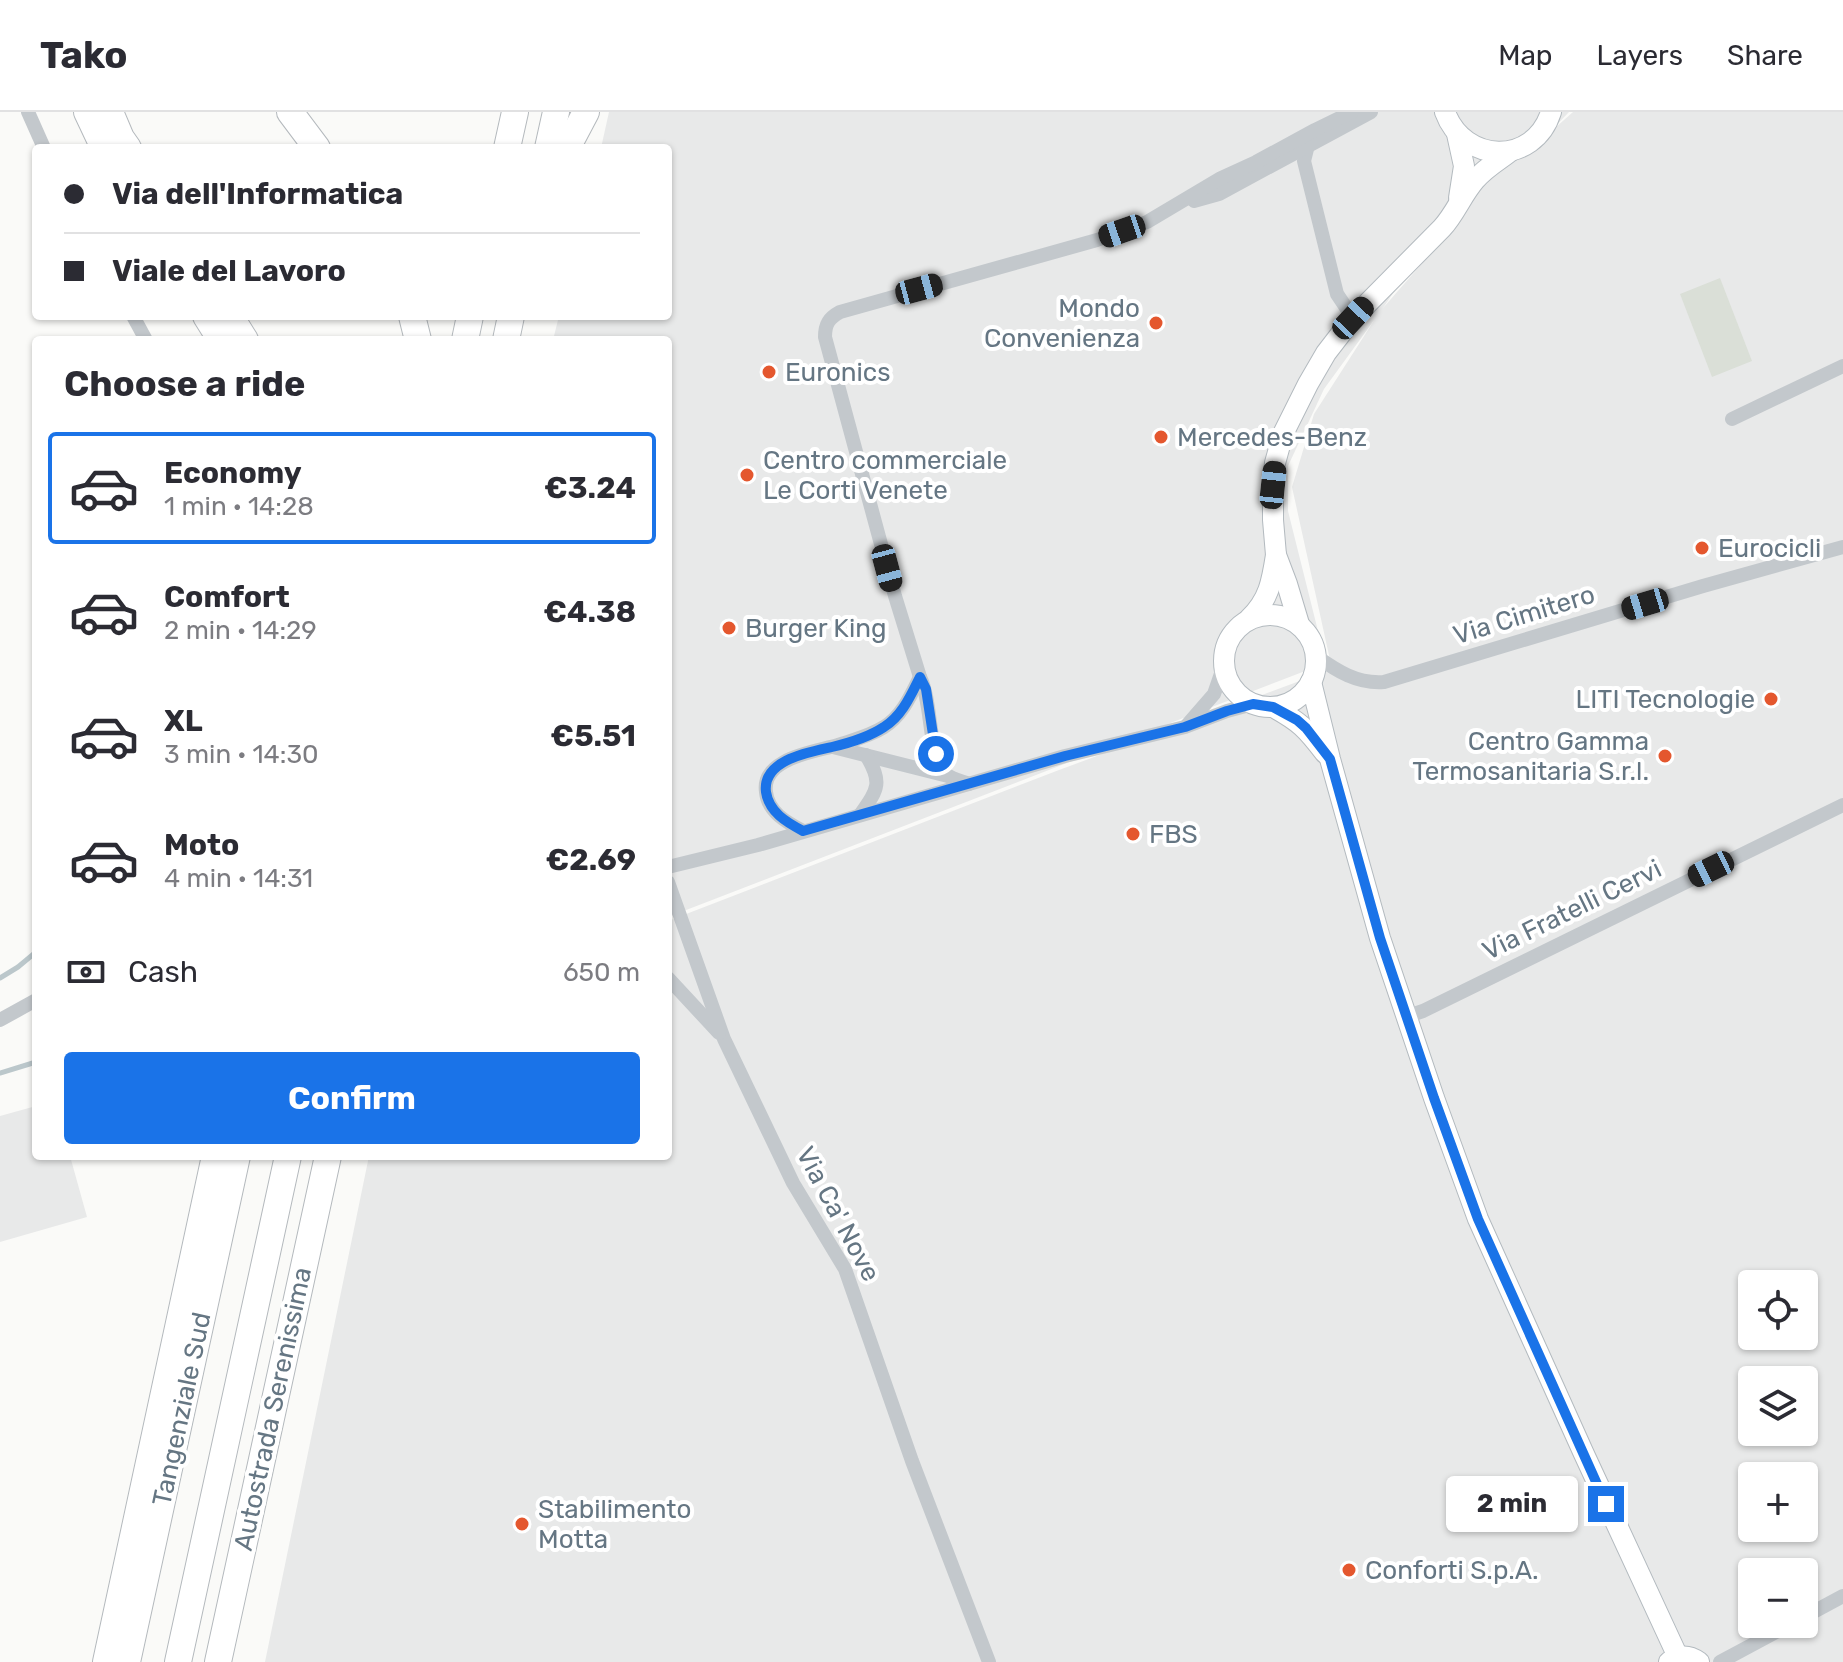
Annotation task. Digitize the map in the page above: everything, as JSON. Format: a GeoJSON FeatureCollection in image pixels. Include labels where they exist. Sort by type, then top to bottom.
{"type":"FeatureCollection","features":[{"type":"Feature","properties":{"kind":"highway"},"geometry":{"type":"LineString","coordinates":[[87,112],[102,144]]}},
{"type":"Feature","properties":{"kind":"highway"},"geometry":{"type":"LineString","coordinates":[[110,112],[126,144]]}},
{"type":"Feature","properties":{"kind":"highway"},"geometry":{"type":"LineString","coordinates":[[290,112],[314,144]]}},
{"type":"Feature","properties":{"kind":"highway"},"geometry":{"type":"LineString","coordinates":[[508,144],[515,112]]}},
{"type":"Feature","properties":{"kind":"highway"},"geometry":{"type":"LineString","coordinates":[[549,144],[556,112]]}},
{"type":"Feature","properties":{"kind":"highway"},"geometry":{"type":"LineString","coordinates":[[569,144],[586,112]]}},
{"type":"Feature","properties":{"kind":"highway","name":"Tangenziale Sud"},"geometry":{"type":"LineString","coordinates":[[106,1662],[214,1160]]}},
{"type":"Feature","properties":{"kind":"highway","name":"Tangenziale Sud"},"geometry":{"type":"LineString","coordinates":[[127,1662],[236,1160]]}},
{"type":"Feature","properties":{"kind":"highway","name":"Autostrada Serenissima"},"geometry":{"type":"LineString","coordinates":[[178,1662],[287,1160]]}},
{"type":"Feature","properties":{"kind":"highway","name":"Autostrada Serenissima"},"geometry":{"type":"LineString","coordinates":[[218,1662],[327,1160]]}},
{"type":"Feature","properties":{"kind":"street"},"geometry":{"type":"LineString","coordinates":[[28,112],[42,144]]}},
{"type":"Feature","properties":{"kind":"street"},"geometry":{"type":"LineString","coordinates":[[948,776],[936,754],[926,689],[891,581],[825,337],[825,326],[832,316],[840,312],[1097,240],[1147,222],[1221,178],[1352,112]]}},
{"type":"Feature","properties":{"kind":"street"},"geometry":{"type":"LineString","coordinates":[[1178,205],[1219,194],[1371,112]]}},
{"type":"Feature","properties":{"kind":"street"},"geometry":{"type":"LineString","coordinates":[[1445,112],[1457,134],[1476,148],[1511,151]]}},
{"type":"Feature","properties":{"kind":"street"},"geometry":{"type":"LineString","coordinates":[[1185,727],[1214,694],[1229,638],[1261,608],[1271,585],[1276,555],[1275,463],[1283,434],[1314,374],[1353,318],[1442,228],[1474,181],[1487,168],[1539,134],[1551,112]]}},
{"type":"Feature","properties":{"kind":"street"},"geometry":{"type":"LineString","coordinates":[[1457,134],[1464,166],[1458,206]]}},
{"type":"Feature","properties":{"kind":"street"},"geometry":{"type":"LineString","coordinates":[[1308,145],[1304,161],[1337,294],[1353,318]]}},
{"type":"Feature","properties":{"kind":"street"},"geometry":{"type":"LineString","coordinates":[[1732,419],[1843,366]]}},
{"type":"Feature","properties":{"kind":"street","name":"Via Cimitero"},"geometry":{"type":"LineString","coordinates":[[1316,656],[1350,677],[1373,683],[1384,682],[1843,547]]}},
{"type":"Feature","properties":{"kind":"street"},"geometry":{"type":"LineString","coordinates":[[1276,555],[1299,624]]}},
{"type":"Feature","properties":{"kind":"street"},"geometry":{"type":"LineString","coordinates":[[672,866],[1065,756],[1185,727],[1227,711],[1289,703],[1302,694],[1311,682],[1316,656],[1313,644],[1299,624],[1288,618],[1262,615],[1249,619]]}},
{"type":"Feature","properties":{"kind":"street"},"geometry":{"type":"LineString","coordinates":[[1224,665],[1227,678],[1242,698],[1297,720],[1330,759]]}},
{"type":"Feature","properties":{"kind":"street"},"geometry":{"type":"LineString","coordinates":[[803,831],[781,818],[769,805],[765,788],[771,771],[785,761],[872,734],[888,725],[901,712],[920,677]]}},
{"type":"Feature","properties":{"kind":"street"},"geometry":{"type":"LineString","coordinates":[[1311,682],[1380,938],[1478,1219],[1673,1659],[1691,1657],[1699,1662]]}},
{"type":"Feature","properties":{"kind":"street"},"geometry":{"type":"LineString","coordinates":[[833,747],[969,784]]}},
{"type":"Feature","properties":{"kind":"street"},"geometry":{"type":"LineString","coordinates":[[860,815],[871,799],[878,780],[866,755]]}},
{"type":"Feature","properties":{"kind":"street","name":"Via Fratelli Cervi"},"geometry":{"type":"LineString","coordinates":[[1408,1016],[1843,805]]}},
{"type":"Feature","properties":{"kind":"street","name":"Via Ca' Nove"},"geometry":{"type":"LineString","coordinates":[[672,893],[724,1039],[793,1183],[845,1269],[912,1461],[989,1662]]}},
{"type":"Feature","properties":{"kind":"street"},"geometry":{"type":"LineString","coordinates":[[672,982],[724,1039]]}},
{"type":"Feature","properties":{"kind":"street"},"geometry":{"type":"LineString","coordinates":[[0,1020],[32,1002]]}},
{"type":"Feature","properties":{"kind":"street"},"geometry":{"type":"LineString","coordinates":[[1818,1609],[1843,1596]]}},
{"type":"Feature","properties":{"kind":"street"},"geometry":{"type":"LineString","coordinates":[[1720,1662],[1765,1638]]}},
{"type":"Feature","properties":{"kind":"shaded area"},"geometry":{"type":"Polygon","coordinates":[[[609,112],[1569,112],[1546,136],[1573,112],[1843,112],[1843,1662],[265,1662],[368,1160],[672,1160],[672,919],[1059,770],[1332,669],[1292,487],[1314,414],[1375,319],[1324,389],[1288,466],[1288,511],[1326,663],[672,915],[672,336],[554,336],[558,320],[672,320],[672,144],[602,144],[609,112]],[[1454,227],[1411,267],[1383,308],[1454,227]]]}},
{"type":"Feature","properties":{"kind":"shaded area"},"geometry":{"type":"Polygon","coordinates":[[[1720,278],[1752,361],[1712,377],[1680,294],[1720,278]]]}},
{"type":"Feature","properties":{"kind":"shaded area"},"geometry":{"type":"Polygon","coordinates":[[[32,1107],[32,1160],[71,1160],[87,1217],[0,1242],[0,1116],[32,1107]]]}},
{"type":"Feature","properties":{"kind":"waterway"},"geometry":{"type":"LineString","coordinates":[[0,978],[32,955]]}},
{"type":"Feature","properties":{"kind":"waterway"},"geometry":{"type":"LineString","coordinates":[[0,1073],[32,1063]]}},
{"type":"Feature","properties":{"kind":"place","name":"Mondo Convenienza"},"geometry":{"type":"Point","coordinates":[1156,323]}},
{"type":"Feature","properties":{"kind":"place","name":"Euronics"},"geometry":{"type":"Point","coordinates":[769,372]}},
{"type":"Feature","properties":{"kind":"place","name":"Mercedes-Benz"},"geometry":{"type":"Point","coordinates":[1161,437]}},
{"type":"Feature","properties":{"kind":"place","name":"Centro commerciale Le Corti Venete"},"geometry":{"type":"Point","coordinates":[747,475]}},
{"type":"Feature","properties":{"kind":"place","name":"Eurocicli"},"geometry":{"type":"Point","coordinates":[1702,548]}},
{"type":"Feature","properties":{"kind":"place","name":"Burger King"},"geometry":{"type":"Point","coordinates":[729,628]}},
{"type":"Feature","properties":{"kind":"place","name":"LITI Tecnologie"},"geometry":{"type":"Point","coordinates":[1771,699]}},
{"type":"Feature","properties":{"kind":"place","name":"Centro Gamma Termosanitaria S.r.l."},"geometry":{"type":"Point","coordinates":[1665,756]}},
{"type":"Feature","properties":{"kind":"place","name":"FBS"},"geometry":{"type":"Point","coordinates":[1133,834]}},
{"type":"Feature","properties":{"kind":"place","name":"Stabilimento Motta"},"geometry":{"type":"Point","coordinates":[522,1524]}},
{"type":"Feature","properties":{"kind":"place","name":"Conforti S.p.A."},"geometry":{"type":"Point","coordinates":[1349,1570]}},
{"type":"Feature","properties":{"kind":"route"},"geometry":{"type":"LineString","coordinates":[[936,754],[926,689],[920,677],[901,712],[888,725],[872,734],[785,761],[771,771],[765,788],[769,805],[781,818],[803,831],[1065,756],[1185,727],[1253,704],[1273,707],[1306,728],[1330,759],[1380,938],[1478,1219],[1606,1504]]}}]}
